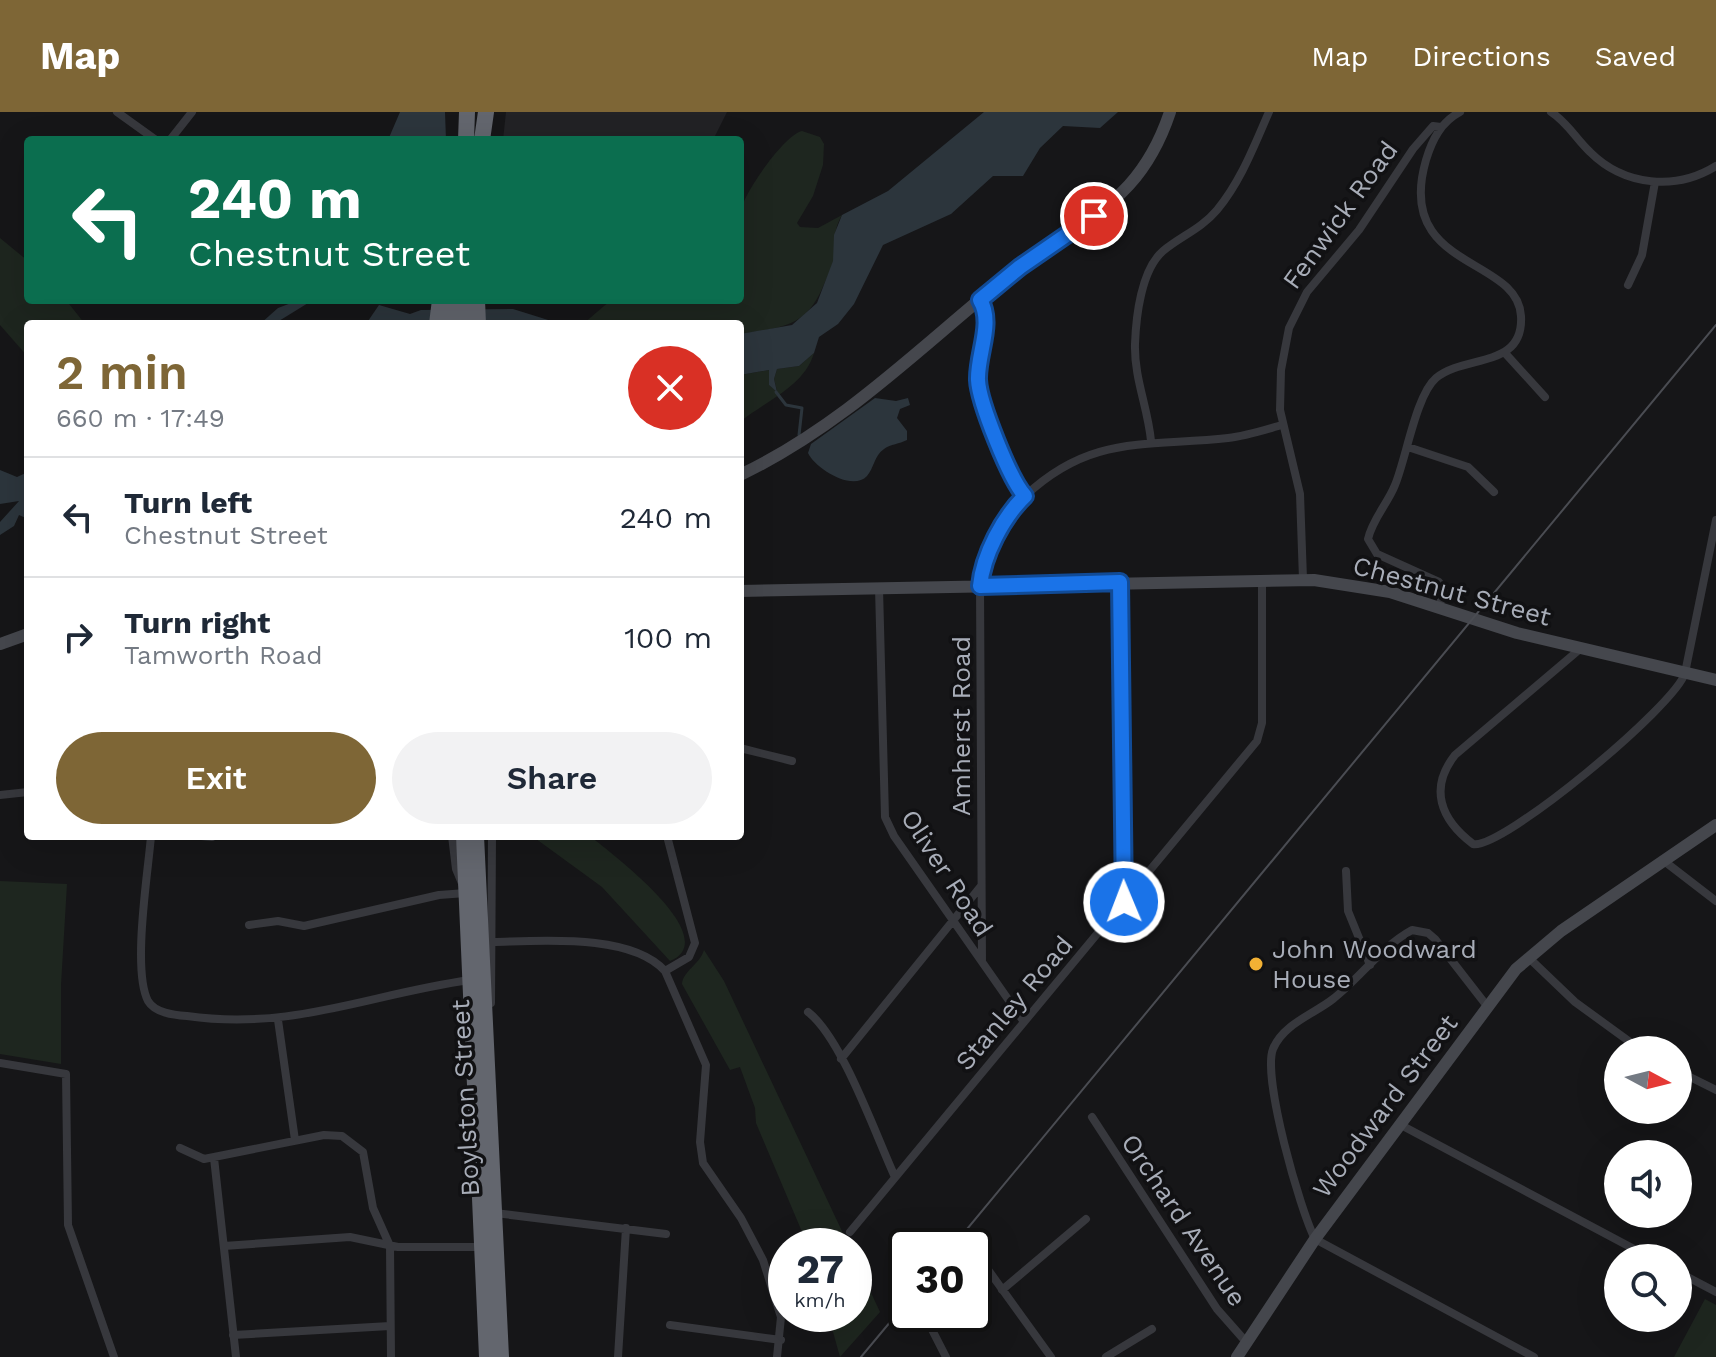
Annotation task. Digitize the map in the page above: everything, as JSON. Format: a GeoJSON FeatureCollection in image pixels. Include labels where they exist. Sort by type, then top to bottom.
{"type":"FeatureCollection","features":[{"type":"Feature","properties":{"kind":"highway"},"geometry":{"type":"LineString","coordinates":[[466,136],[467,112]]}},
{"type":"Feature","properties":{"kind":"highway"},"geometry":{"type":"LineString","coordinates":[[483,136],[488,112]]}},
{"type":"Feature","properties":{"kind":"highway"},"geometry":{"type":"LineString","coordinates":[[488,112],[490,136]]}},
{"type":"Feature","properties":{"kind":"highway"},"geometry":{"type":"LineString","coordinates":[[441,320],[457,304]]}},
{"type":"Feature","properties":{"kind":"highway"},"geometry":{"type":"LineString","coordinates":[[461,304],[475,320]]}},
{"type":"Feature","properties":{"kind":"highway","name":"Boylston Street"},"geometry":{"type":"LineString","coordinates":[[464,840],[487,1357]]}},
{"type":"Feature","properties":{"kind":"highway","name":"Boylston Street"},"geometry":{"type":"LineString","coordinates":[[476,840],[501,1357]]}},
{"type":"Feature","properties":{"kind":"main road"},"geometry":{"type":"LineString","coordinates":[[744,473],[800,443],[853,406],[1020,267],[1118,196],[1151,157],[1170,112]]}},
{"type":"Feature","properties":{"kind":"main road"},"geometry":{"type":"LineString","coordinates":[[980,300],[986,315],[979,363],[980,395],[1013,479],[1025,496],[1003,525],[984,568],[980,586]]}},
{"type":"Feature","properties":{"kind":"main road","name":"Chestnut Street"},"geometry":{"type":"LineString","coordinates":[[744,591],[1303,579],[1365,587],[1439,607],[1503,629],[1716,680]]}},
{"type":"Feature","properties":{"kind":"main road"},"geometry":{"type":"LineString","coordinates":[[0,644],[24,635]]}},
{"type":"Feature","properties":{"kind":"main road","name":"Woodward Street"},"geometry":{"type":"LineString","coordinates":[[1237,1357],[1315,1239],[1399,1124],[1487,1006],[1529,958],[1561,931],[1716,825]]}},
{"type":"Feature","properties":{"kind":"street"},"geometry":{"type":"LineString","coordinates":[[117,112],[150,136]]}},
{"type":"Feature","properties":{"kind":"street"},"geometry":{"type":"LineString","coordinates":[[173,136],[192,112]]}},
{"type":"Feature","properties":{"kind":"street"},"geometry":{"type":"LineString","coordinates":[[1151,441],[1137,376],[1136,336],[1146,282],[1163,251],[1198,229],[1218,209],[1241,173],[1269,112]]}},
{"type":"Feature","properties":{"kind":"street","name":"Fenwick Road"},"geometry":{"type":"LineString","coordinates":[[1303,579],[1300,494],[1282,425],[1281,370],[1297,308],[1370,215],[1419,141],[1433,126],[1441,127],[1460,112]]}},
{"type":"Feature","properties":{"kind":"street"},"geometry":{"type":"LineString","coordinates":[[1551,112],[1603,163],[1627,176],[1655,182],[1685,180],[1716,166]]}},
{"type":"Feature","properties":{"kind":"street"},"geometry":{"type":"LineString","coordinates":[[1439,607],[1444,590],[1439,582],[1377,554],[1368,539],[1395,485],[1426,392],[1435,378],[1458,365],[1505,353],[1519,334],[1518,302],[1506,288],[1442,244],[1424,213],[1423,172],[1441,127]]}},
{"type":"Feature","properties":{"kind":"street"},"geometry":{"type":"LineString","coordinates":[[1628,285],[1640,262],[1655,182]]}},
{"type":"Feature","properties":{"kind":"street"},"geometry":{"type":"LineString","coordinates":[[1505,353],[1545,397]]}},
{"type":"Feature","properties":{"kind":"street"},"geometry":{"type":"LineString","coordinates":[[1025,496],[1049,476],[1084,455],[1111,446],[1228,438],[1282,425]]}},
{"type":"Feature","properties":{"kind":"street"},"geometry":{"type":"LineString","coordinates":[[1408,447],[1468,467],[1494,492]]}},
{"type":"Feature","properties":{"kind":"street"},"geometry":{"type":"LineString","coordinates":[[1580,649],[1455,755],[1441,774],[1439,795],[1445,812],[1473,844],[1479,846],[1499,835],[1623,743],[1675,694],[1685,673],[1716,520]]}},
{"type":"Feature","properties":{"kind":"street","name":"Stanley Road"},"geometry":{"type":"LineString","coordinates":[[853,1228],[1257,741],[1262,723],[1262,578]]}},
{"type":"Feature","properties":{"kind":"street"},"geometry":{"type":"LineString","coordinates":[[1120,582],[1124,902]]}},
{"type":"Feature","properties":{"kind":"street","name":"Amherst Road"},"geometry":{"type":"LineString","coordinates":[[980,586],[982,962]]}},
{"type":"Feature","properties":{"kind":"street","name":"Oliver Road"},"geometry":{"type":"LineString","coordinates":[[879,588],[883,809],[894,836],[1024,1022]]}},
{"type":"Feature","properties":{"kind":"street"},"geometry":{"type":"LineString","coordinates":[[744,749],[792,761]]}},
{"type":"Feature","properties":{"kind":"street"},"geometry":{"type":"LineString","coordinates":[[0,795],[24,792]]}},
{"type":"Feature","properties":{"kind":"street"},"geometry":{"type":"LineString","coordinates":[[151,840],[143,942],[148,1001],[159,1010],[237,1022],[278,1020],[427,986],[471,980]]}},
{"type":"Feature","properties":{"kind":"street"},"geometry":{"type":"LineString","coordinates":[[249,925],[278,921],[304,926],[430,897],[466,893],[456,869],[452,840]]}},
{"type":"Feature","properties":{"kind":"street"},"geometry":{"type":"LineString","coordinates":[[488,1063],[493,942],[492,840]]}},
{"type":"Feature","properties":{"kind":"street"},"geometry":{"type":"LineString","coordinates":[[665,971],[689,957],[695,943],[668,840]]}},
{"type":"Feature","properties":{"kind":"street"},"geometry":{"type":"LineString","coordinates":[[1664,861],[1716,901]]}},
{"type":"Feature","properties":{"kind":"street"},"geometry":{"type":"LineString","coordinates":[[1346,871],[1348,911],[1370,965]]}},
{"type":"Feature","properties":{"kind":"street"},"geometry":{"type":"LineString","coordinates":[[841,1059],[982,886]]}},
{"type":"Feature","properties":{"kind":"street"},"geometry":{"type":"LineString","coordinates":[[1487,1006],[1435,939],[1422,931],[1412,930],[1331,1001],[1286,1031],[1273,1050],[1270,1062],[1273,1092],[1315,1239],[1534,1357]]}},
{"type":"Feature","properties":{"kind":"street"},"geometry":{"type":"LineString","coordinates":[[493,942],[563,942],[628,949],[656,960],[665,971],[706,1065],[700,1142],[703,1163],[741,1218],[763,1260],[779,1307],[781,1340],[777,1357]]}},
{"type":"Feature","properties":{"kind":"street"},"geometry":{"type":"LineString","coordinates":[[1529,958],[1575,1002],[1622,1036]]}},
{"type":"Feature","properties":{"kind":"street"},"geometry":{"type":"LineString","coordinates":[[808,1012],[821,1025],[841,1059],[895,1177]]}},
{"type":"Feature","properties":{"kind":"street"},"geometry":{"type":"LineString","coordinates":[[278,1020],[295,1140]]}},
{"type":"Feature","properties":{"kind":"street"},"geometry":{"type":"LineString","coordinates":[[0,1063],[66,1074],[68,1225],[114,1357]]}},
{"type":"Feature","properties":{"kind":"street"},"geometry":{"type":"LineString","coordinates":[[1692,1078],[1716,1090]]}},
{"type":"Feature","properties":{"kind":"street","name":"Orchard Avenue"},"geometry":{"type":"LineString","coordinates":[[1092,1117],[1217,1309],[1247,1343]]}},
{"type":"Feature","properties":{"kind":"street"},"geometry":{"type":"LineString","coordinates":[[1399,1124],[1625,1244]]}},
{"type":"Feature","properties":{"kind":"street"},"geometry":{"type":"LineString","coordinates":[[180,1148],[196,1158],[214,1158],[334,1134],[358,1145],[365,1162],[373,1208],[390,1246],[391,1357]]}},
{"type":"Feature","properties":{"kind":"street"},"geometry":{"type":"LineString","coordinates":[[214,1158],[236,1357]]}},
{"type":"Feature","properties":{"kind":"street"},"geometry":{"type":"LineString","coordinates":[[495,1213],[666,1234]]}},
{"type":"Feature","properties":{"kind":"street"},"geometry":{"type":"LineString","coordinates":[[1002,1290],[1086,1219]]}},
{"type":"Feature","properties":{"kind":"street"},"geometry":{"type":"LineString","coordinates":[[618,1357],[626,1228]]}},
{"type":"Feature","properties":{"kind":"street"},"geometry":{"type":"LineString","coordinates":[[224,1246],[350,1237],[390,1246],[483,1247]]}},
{"type":"Feature","properties":{"kind":"street"},"geometry":{"type":"LineString","coordinates":[[992,1276],[1051,1357]]}},
{"type":"Feature","properties":{"kind":"street"},"geometry":{"type":"LineString","coordinates":[[1692,1279],[1716,1292]]}},
{"type":"Feature","properties":{"kind":"street"},"geometry":{"type":"LineString","coordinates":[[670,1325],[781,1340]]}},
{"type":"Feature","properties":{"kind":"street"},"geometry":{"type":"LineString","coordinates":[[233,1335],[390,1326]]}},
{"type":"Feature","properties":{"kind":"street"},"geometry":{"type":"LineString","coordinates":[[1106,1357],[1152,1329]]}},
{"type":"Feature","properties":{"kind":"street"},"geometry":{"type":"LineString","coordinates":[[933,1332],[946,1357]]}},
{"type":"Feature","properties":{"kind":"shaded area"},"geometry":{"type":"Polygon","coordinates":[[[400,112],[445,112],[446,136],[390,136],[400,112]]]}},
{"type":"Feature","properties":{"kind":"shaded area"},"geometry":{"type":"Polygon","coordinates":[[[506,112],[727,112],[715,136],[503,136],[506,112]]]}},
{"type":"Feature","properties":{"kind":"shaded area"},"geometry":{"type":"Polygon","coordinates":[[[984,112],[1118,112],[1100,128],[1063,126],[1040,148],[1023,176],[993,176],[951,214],[883,245],[854,304],[838,324],[819,337],[814,353],[799,366],[777,369],[774,379],[777,392],[769,385],[769,370],[744,374],[744,333],[792,325],[817,303],[833,261],[834,235],[842,215],[888,191],[984,112]]]}},
{"type":"Feature","properties":{"kind":"shaded area"},"geometry":{"type":"Polygon","coordinates":[[[802,131],[820,137],[824,144],[823,165],[813,196],[797,223],[800,227],[818,228],[842,215],[836,231],[832,267],[818,297],[802,316],[782,326],[744,333],[744,320],[588,320],[606,304],[744,304],[744,202],[775,154],[802,131]]]}},
{"type":"Feature","properties":{"kind":"shaded area"},"geometry":{"type":"Polygon","coordinates":[[[0,238],[24,258],[24,304],[69,304],[82,320],[24,320],[24,352],[0,325],[0,238]]]}},
{"type":"Feature","properties":{"kind":"shaded area"},"geometry":{"type":"Polygon","coordinates":[[[288,304],[306,304],[280,320],[264,320],[278,308],[288,304]]]}},
{"type":"Feature","properties":{"kind":"shaded area"},"geometry":{"type":"Polygon","coordinates":[[[379,305],[410,314],[421,310],[513,309],[548,320],[369,320],[379,305]]]}},
{"type":"Feature","properties":{"kind":"shaded area"},"geometry":{"type":"Polygon","coordinates":[[[814,353],[809,365],[793,384],[744,419],[744,374],[769,370],[769,385],[777,391],[774,379],[777,369],[799,366],[814,353]]]}},
{"type":"Feature","properties":{"kind":"shaded area"},"geometry":{"type":"Polygon","coordinates":[[[875,398],[896,401],[908,398],[910,405],[900,409],[897,418],[907,431],[907,440],[881,452],[867,476],[860,480],[844,480],[834,476],[812,459],[808,453],[811,444],[875,398]]]}},
{"type":"Feature","properties":{"kind":"shaded area"},"geometry":{"type":"Polygon","coordinates":[[[0,470],[17,477],[24,474],[24,517],[19,515],[14,526],[0,535],[0,522],[19,501],[0,504],[0,470]]]}},
{"type":"Feature","properties":{"kind":"shaded area"},"geometry":{"type":"Polygon","coordinates":[[[537,840],[595,840],[639,877],[675,916],[684,934],[683,950],[670,961],[602,887],[537,840]]]}},
{"type":"Feature","properties":{"kind":"shaded area"},"geometry":{"type":"Polygon","coordinates":[[[0,881],[67,884],[61,985],[61,1064],[0,1054],[0,881]]]}},
{"type":"Feature","properties":{"kind":"shaded area"},"geometry":{"type":"Polygon","coordinates":[[[704,950],[724,981],[841,1228],[800,1228],[756,1123],[755,1108],[740,1067],[730,1070],[682,984],[685,975],[704,950]]]}},
{"type":"Feature","properties":{"kind":"shaded area"},"geometry":{"type":"Polygon","coordinates":[[[872,1295],[880,1312],[872,1321],[872,1295]]]}},
{"type":"Feature","properties":{"kind":"shaded area"},"geometry":{"type":"Polygon","coordinates":[[[1705,1299],[1716,1305],[1716,1357],[1674,1357],[1687,1332],[1692,1332],[1692,1323],[1705,1299]]]}},
{"type":"Feature","properties":{"kind":"shaded area"},"geometry":{"type":"Polygon","coordinates":[[[833,1332],[862,1332],[840,1357],[833,1332]]]}},
{"type":"Feature","properties":{"kind":"waterway"},"geometry":{"type":"LineString","coordinates":[[776,392],[786,405],[802,408],[799,435]]}},
{"type":"Feature","properties":{"kind":"tram line"},"geometry":{"type":"LineString","coordinates":[[968,1228],[1716,325]]}},
{"type":"Feature","properties":{"kind":"tram line"},"geometry":{"type":"LineString","coordinates":[[861,1357],[888,1325]]}},
{"type":"Feature","properties":{"kind":"place","name":"John Woodward House"},"geometry":{"type":"Point","coordinates":[1256,964]}},
{"type":"Feature","properties":{"kind":"route"},"geometry":{"type":"LineString","coordinates":[[1094,216],[1020,267],[980,300],[986,324],[979,363],[980,395],[1013,479],[1025,496],[1003,525],[984,568],[980,586],[1120,582],[1124,902]]}}]}
